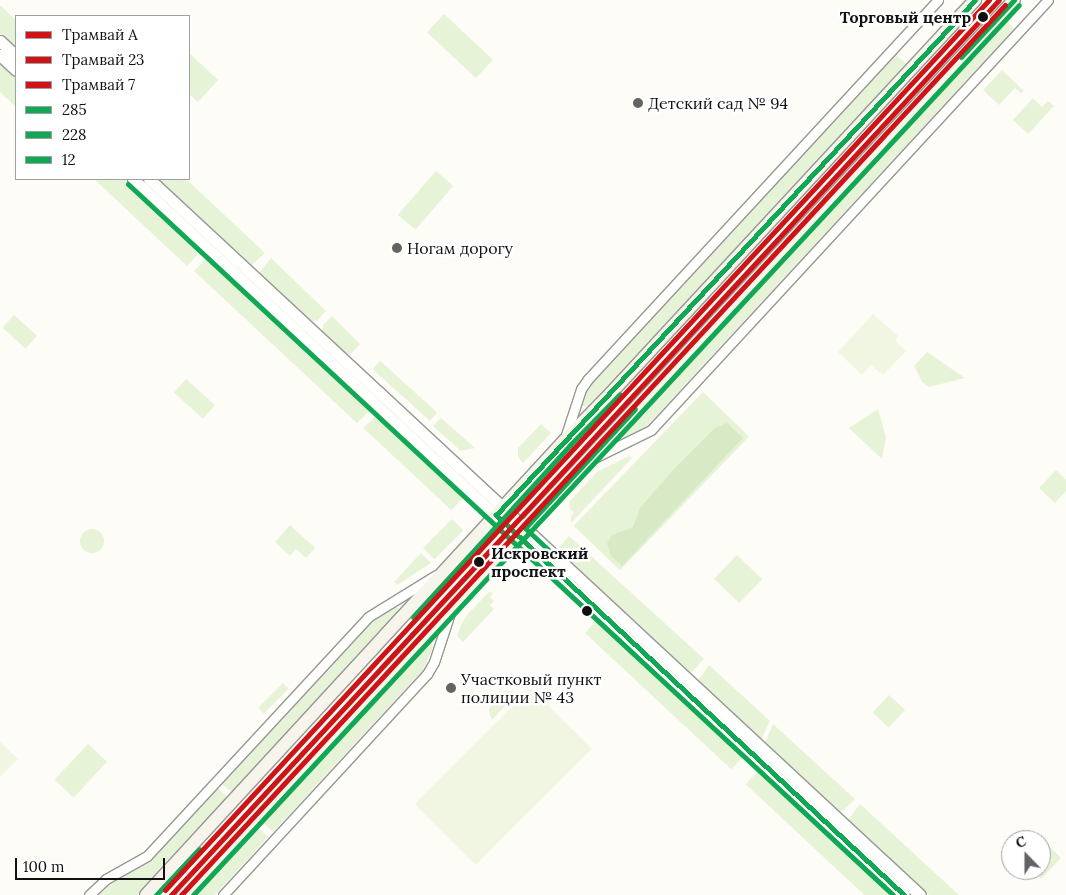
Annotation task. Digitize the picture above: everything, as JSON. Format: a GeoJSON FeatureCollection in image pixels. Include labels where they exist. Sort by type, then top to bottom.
{"type":"FeatureCollection","features":[{"type":"Feature","properties":{"kind":"main road"},"geometry":{"type":"LineString","coordinates":[[146,895],[499,511],[611,393],[974,0]]}},
{"type":"Feature","properties":{"kind":"main road"},"geometry":{"type":"LineString","coordinates":[[183,895],[1014,0]]}},
{"type":"Feature","properties":{"kind":"street"},"geometry":{"type":"LineString","coordinates":[[565,440],[581,388],[588,379],[938,0]]}},
{"type":"Feature","properties":{"kind":"street"},"geometry":{"type":"LineString","coordinates":[[585,462],[651,430],[1048,0]]}},
{"type":"Feature","properties":{"kind":"street"},"geometry":{"type":"LineString","coordinates":[[0,41],[15,55]]}},
{"type":"Feature","properties":{"kind":"street"},"geometry":{"type":"LineString","coordinates":[[0,55],[15,69]]}},
{"type":"Feature","properties":{"kind":"street"},"geometry":{"type":"LineString","coordinates":[[134,180],[499,511]]}},
{"type":"Feature","properties":{"kind":"street"},"geometry":{"type":"LineString","coordinates":[[150,180],[904,895]]}},
{"type":"Feature","properties":{"kind":"street"},"geometry":{"type":"LineString","coordinates":[[521,532],[920,895]]}},
{"type":"Feature","properties":{"kind":"street"},"geometry":{"type":"LineString","coordinates":[[88,895],[106,879],[147,856],[368,617],[447,568]]}},
{"type":"Feature","properties":{"kind":"street"},"geometry":{"type":"LineString","coordinates":[[223,895],[427,674],[434,662],[453,606]]}},
{"type":"Feature","properties":{"kind":"green space"},"geometry":{"type":"Polygon","coordinates":[[[0,5],[15,19],[15,47],[0,33],[0,5]]]}},
{"type":"Feature","properties":{"kind":"green space"},"geometry":{"type":"Polygon","coordinates":[[[444,14],[493,60],[476,78],[427,32],[444,14]]]}},
{"type":"Feature","properties":{"kind":"green space"},"geometry":{"type":"Polygon","coordinates":[[[1004,18],[1014,29],[645,428],[625,439],[621,438],[636,414],[1004,18]]]}},
{"type":"Feature","properties":{"kind":"green space"},"geometry":{"type":"Polygon","coordinates":[[[190,54],[218,80],[198,102],[190,95],[190,54]]]}},
{"type":"Feature","properties":{"kind":"green space"},"geometry":{"type":"Polygon","coordinates":[[[896,55],[906,63],[891,83],[608,389],[586,407],[583,406],[583,396],[591,384],[896,55]]]}},
{"type":"Feature","properties":{"kind":"green space"},"geometry":{"type":"Polygon","coordinates":[[[0,63],[15,77],[15,106],[0,92],[0,63]]]}},
{"type":"Feature","properties":{"kind":"green space"},"geometry":{"type":"Polygon","coordinates":[[[1002,70],[1024,91],[1021,93],[1015,88],[999,105],[983,90],[1002,70]]]}},
{"type":"Feature","properties":{"kind":"green space"},"geometry":{"type":"Polygon","coordinates":[[[1033,98],[1042,107],[1048,101],[1054,106],[1028,134],[1013,120],[1033,98]]]}},
{"type":"Feature","properties":{"kind":"green space"},"geometry":{"type":"Polygon","coordinates":[[[436,171],[453,186],[415,230],[398,215],[436,171]]]}},
{"type":"Feature","properties":{"kind":"green space"},"geometry":{"type":"Polygon","coordinates":[[[95,180],[126,180],[198,246],[199,253],[187,266],[95,180]]]}},
{"type":"Feature","properties":{"kind":"green space"},"geometry":{"type":"Polygon","coordinates":[[[158,180],[187,180],[265,253],[251,266],[158,180]]]}},
{"type":"Feature","properties":{"kind":"green space"},"geometry":{"type":"Polygon","coordinates":[[[207,258],[211,259],[372,408],[357,423],[194,271],[207,258]]]}},
{"type":"Feature","properties":{"kind":"green space"},"geometry":{"type":"Polygon","coordinates":[[[271,258],[326,311],[318,320],[312,322],[259,273],[271,258]]]}},
{"type":"Feature","properties":{"kind":"green space"},"geometry":{"type":"Polygon","coordinates":[[[873,314],[898,336],[895,340],[906,351],[883,375],[871,365],[862,375],[838,352],[873,314]]]}},
{"type":"Feature","properties":{"kind":"green space"},"geometry":{"type":"Polygon","coordinates":[[[14,315],[37,336],[26,348],[3,328],[14,315]]]}},
{"type":"Feature","properties":{"kind":"green space"},"geometry":{"type":"Polygon","coordinates":[[[332,316],[360,344],[349,356],[322,332],[323,325],[332,316]]]}},
{"type":"Feature","properties":{"kind":"green space"},"geometry":{"type":"Polygon","coordinates":[[[927,352],[965,378],[929,387],[922,382],[914,366],[927,352]]]}},
{"type":"Feature","properties":{"kind":"green space"},"geometry":{"type":"Polygon","coordinates":[[[380,361],[437,413],[430,421],[373,369],[380,361]]]}},
{"type":"Feature","properties":{"kind":"green space"},"geometry":{"type":"Polygon","coordinates":[[[186,379],[215,405],[203,418],[174,392],[186,379]]]}},
{"type":"Feature","properties":{"kind":"green space"},"geometry":{"type":"Polygon","coordinates":[[[703,392],[749,436],[620,570],[574,526],[703,392]]]}},
{"type":"Feature","properties":{"kind":"green space"},"geometry":{"type":"Polygon","coordinates":[[[878,409],[886,437],[882,459],[849,428],[878,409]]]}},
{"type":"Feature","properties":{"kind":"green space"},"geometry":{"type":"Polygon","coordinates":[[[378,413],[466,495],[451,510],[364,428],[378,413]]]}},
{"type":"Feature","properties":{"kind":"green space"},"geometry":{"type":"Polygon","coordinates":[[[441,418],[475,448],[461,451],[433,426],[441,418]]]}},
{"type":"Feature","properties":{"kind":"green space"},"geometry":{"type":"Polygon","coordinates":[[[727,423],[743,438],[622,566],[611,556],[607,543],[612,535],[633,527],[640,508],[673,470],[715,428],[727,423]]]}},
{"type":"Feature","properties":{"kind":"green space"},"geometry":{"type":"Polygon","coordinates":[[[541,424],[551,433],[523,463],[518,456],[518,448],[541,424]]]}},
{"type":"Feature","properties":{"kind":"green space"},"geometry":{"type":"Polygon","coordinates":[[[629,456],[632,458],[571,523],[571,516],[574,512],[570,509],[569,502],[597,472],[629,456]]]}},
{"type":"Feature","properties":{"kind":"green space"},"geometry":{"type":"Polygon","coordinates":[[[1056,470],[1066,480],[1066,491],[1055,503],[1039,488],[1056,470]]]}},
{"type":"Feature","properties":{"kind":"green space"},"geometry":{"type":"Polygon","coordinates":[[[452,519],[463,530],[434,559],[423,548],[452,519]]]}},
{"type":"Feature","properties":{"kind":"green space"},"geometry":{"type":"Polygon","coordinates":[[[290,525],[315,548],[306,558],[296,549],[290,556],[275,542],[290,525]]]}},
{"type":"Feature","properties":{"kind":"green space"},"geometry":{"type":"Polygon","coordinates":[[[92,529],[101,532],[104,541],[101,550],[92,553],[83,550],[80,541],[83,532],[92,529]]]}},
{"type":"Feature","properties":{"kind":"green space"},"geometry":{"type":"Polygon","coordinates":[[[569,536],[704,659],[693,671],[689,673],[557,550],[569,536]]]}},
{"type":"Feature","properties":{"kind":"green space"},"geometry":{"type":"Polygon","coordinates":[[[421,553],[431,563],[397,585],[394,582],[421,553]]]}},
{"type":"Feature","properties":{"kind":"green space"},"geometry":{"type":"Polygon","coordinates":[[[737,555],[762,579],[739,603],[714,579],[737,555]]]}},
{"type":"Feature","properties":{"kind":"green space"},"geometry":{"type":"Polygon","coordinates":[[[490,591],[493,594],[490,597],[494,601],[490,605],[494,609],[463,642],[457,636],[461,625],[467,615],[490,591]]]}},
{"type":"Feature","properties":{"kind":"green space"},"geometry":{"type":"Polygon","coordinates":[[[395,607],[399,611],[234,794],[222,784],[372,622],[395,607]]]}},
{"type":"Feature","properties":{"kind":"green space"},"geometry":{"type":"Polygon","coordinates":[[[598,619],[744,755],[731,769],[585,633],[598,619]]]}},
{"type":"Feature","properties":{"kind":"green space"},"geometry":{"type":"Polygon","coordinates":[[[431,642],[433,647],[423,670],[273,832],[260,820],[411,658],[431,642]]]}},
{"type":"Feature","properties":{"kind":"green space"},"geometry":{"type":"Polygon","coordinates":[[[709,665],[770,721],[761,740],[698,681],[709,665]]]}},
{"type":"Feature","properties":{"kind":"green space"},"geometry":{"type":"Polygon","coordinates":[[[283,683],[289,689],[264,713],[258,708],[283,683]]]}},
{"type":"Feature","properties":{"kind":"green space"},"geometry":{"type":"Polygon","coordinates":[[[531,688],[592,749],[476,865],[415,804],[531,688]]]}},
{"type":"Feature","properties":{"kind":"green space"},"geometry":{"type":"Polygon","coordinates":[[[504,691],[513,691],[504,707],[492,720],[489,711],[491,702],[496,695],[504,691]]]}},
{"type":"Feature","properties":{"kind":"green space"},"geometry":{"type":"Polygon","coordinates":[[[889,695],[905,710],[889,728],[873,713],[889,695]]]}},
{"type":"Feature","properties":{"kind":"green space"},"geometry":{"type":"Polygon","coordinates":[[[773,724],[855,799],[844,810],[840,812],[765,743],[773,724]]]}},
{"type":"Feature","properties":{"kind":"green space"},"geometry":{"type":"Polygon","coordinates":[[[0,742],[18,759],[0,777],[0,742]]]}},
{"type":"Feature","properties":{"kind":"green space"},"geometry":{"type":"Polygon","coordinates":[[[88,744],[107,762],[74,798],[55,780],[88,744]]]}},
{"type":"Feature","properties":{"kind":"green space"},"geometry":{"type":"Polygon","coordinates":[[[760,769],[895,895],[864,895],[746,784],[760,769]]]}},
{"type":"Feature","properties":{"kind":"green space"},"geometry":{"type":"Polygon","coordinates":[[[218,788],[229,799],[140,895],[99,895],[110,885],[150,860],[218,788]]]}},
{"type":"Feature","properties":{"kind":"green space"},"geometry":{"type":"Polygon","coordinates":[[[860,804],[959,895],[929,895],[848,820],[860,804]]]}},
{"type":"Feature","properties":{"kind":"green space"},"geometry":{"type":"Polygon","coordinates":[[[255,825],[268,837],[215,895],[191,895],[255,825]]]}},
{"type":"Feature","properties":{"kind":"green space"},"geometry":{"type":"Polygon","coordinates":[[[1051,848],[1061,858],[1051,868],[1051,848]]]}},
{"type":"Feature","properties":{"kind":"tram line","name":"7"},"geometry":{"type":"LineString","coordinates":[[165,890],[989,0]]}},
{"type":"Feature","properties":{"kind":"tram line","name":"А"},"geometry":{"type":"LineString","coordinates":[[171,895],[999,0]]}},
{"type":"Feature","properties":{"kind":"tram line","name":"23"},"geometry":{"type":"LineString","coordinates":[[181,895],[1005,5]]}},
{"type":"Feature","properties":{"kind":"transit line","name":"285"},"geometry":{"type":"LineString","coordinates":[[904,895],[496,515],[975,0]]}},
{"type":"Feature","properties":{"kind":"transit line","name":"285"},"geometry":{"type":"LineString","coordinates":[[961,57],[1014,0]]}},
{"type":"Feature","properties":{"kind":"transit line","name":"228"},"geometry":{"type":"LineString","coordinates":[[193,895],[1019,5]]}},
{"type":"Feature","properties":{"kind":"transit line","name":"12"},"geometry":{"type":"LineString","coordinates":[[128,184],[893,895]]}},
{"type":"Feature","properties":{"kind":"transit line","name":"228"},"geometry":{"type":"LineString","coordinates":[[413,617],[570,445],[620,394]]}},
{"type":"Feature","properties":{"kind":"transit line","name":"285"},"geometry":{"type":"LineString","coordinates":[[554,555],[525,528],[635,409]]}},
{"type":"Feature","properties":{"kind":"transit line","name":"228"},"geometry":{"type":"LineString","coordinates":[[156,895],[199,849]]}},
{"type":"Feature","properties":{"kind":"place","name":"Торговый центр"},"geometry":{"type":"Point","coordinates":[983,17]}},
{"type":"Feature","properties":{"kind":"place","name":"Детский сад № 94"},"geometry":{"type":"Point","coordinates":[638,103]}},
{"type":"Feature","properties":{"kind":"place","name":"Ногам дорогу"},"geometry":{"type":"Point","coordinates":[397,248]}},
{"type":"Feature","properties":{"kind":"place","name":"Искровский проспект"},"geometry":{"type":"Point","coordinates":[479,562]}},
{"type":"Feature","properties":{"kind":"place","name":"Участковый пункт полиции № 43"},"geometry":{"type":"Point","coordinates":[451,688]}}]}
